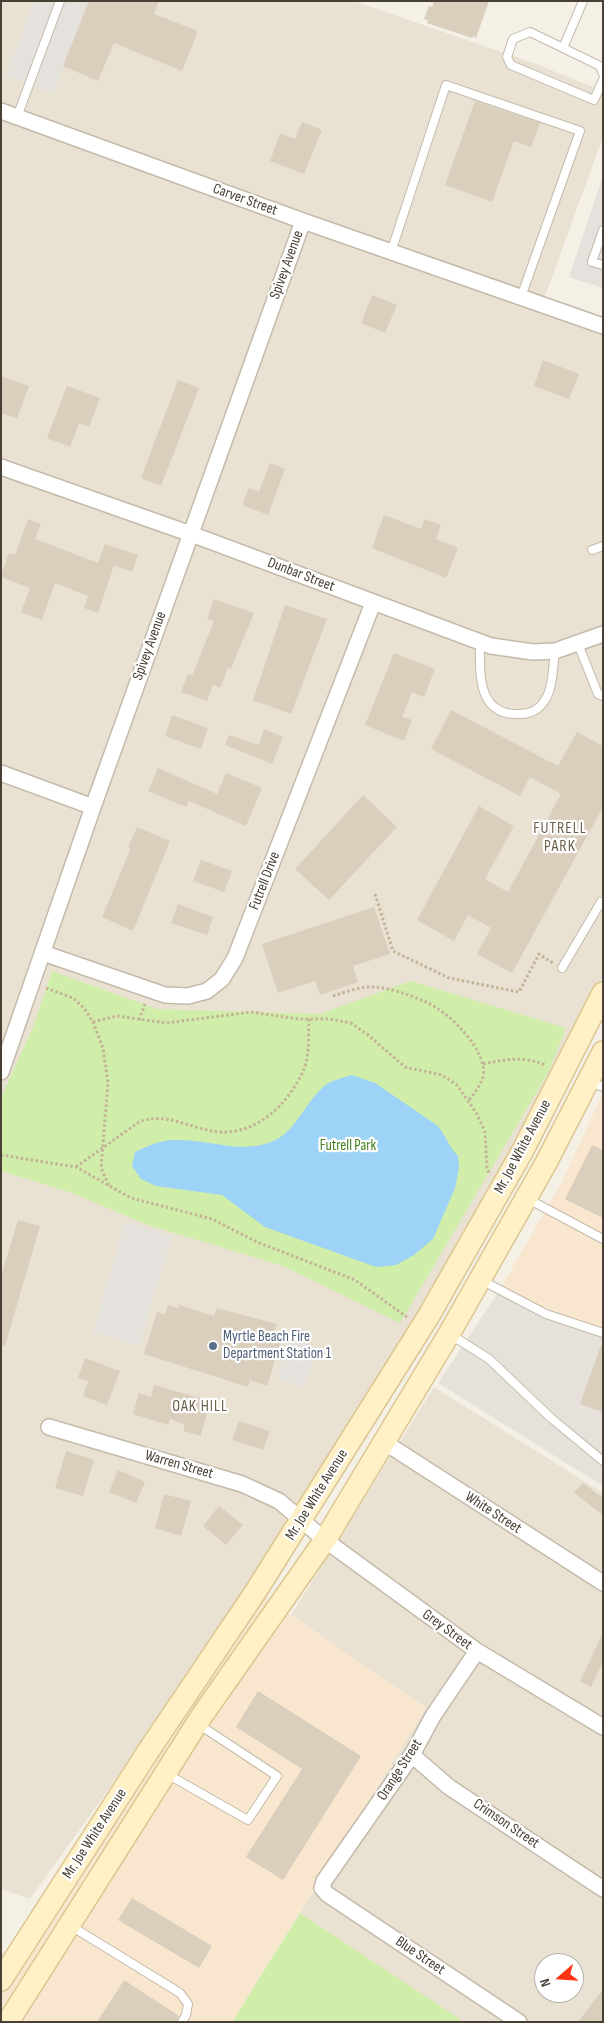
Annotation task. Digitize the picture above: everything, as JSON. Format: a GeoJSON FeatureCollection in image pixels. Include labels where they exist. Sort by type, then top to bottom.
{"type":"FeatureCollection","features":[{"type":"Feature","properties":{"kind":"main road","name":"Mr. Joe White Avenue"},"geometry":{"type":"LineString","coordinates":[[1,1980],[149,1750],[256,1591],[422,1327],[503,1185],[603,993]]}},
{"type":"Feature","properties":{"kind":"main road","name":"Mr. Joe White Avenue"},"geometry":{"type":"LineString","coordinates":[[8,2022],[197,1723],[325,1540],[450,1334],[526,1198],[595,1084],[603,1052]]}},
{"type":"Feature","properties":{"kind":"street","name":"Carver Street"},"geometry":{"type":"LineString","coordinates":[[1,111],[303,221],[603,326]]}},
{"type":"Feature","properties":{"kind":"street","name":"Spivey Avenue"},"geometry":{"type":"LineString","coordinates":[[3,1063],[303,221]]}},
{"type":"Feature","properties":{"kind":"street","name":"Dunbar Street"},"geometry":{"type":"LineString","coordinates":[[1,467],[191,534],[491,646],[533,652],[555,651],[603,634]]}},
{"type":"Feature","properties":{"kind":"street","name":"Futrell Drive"},"geometry":{"type":"LineString","coordinates":[[43,953],[166,995],[188,996],[207,991],[222,979],[236,958],[373,602]]}},
{"type":"Feature","properties":{"kind":"street"},"geometry":{"type":"LineString","coordinates":[[1,773],[93,807]]}},
{"type":"Feature","properties":{"kind":"street","name":"Warren Street"},"geometry":{"type":"LineString","coordinates":[[49,1427],[242,1484],[279,1501],[301,1520]]}},
{"type":"Feature","properties":{"kind":"street","name":"White Street"},"geometry":{"type":"LineString","coordinates":[[384,1442],[603,1583]]}},
{"type":"Feature","properties":{"kind":"street","name":"Grey Street"},"geometry":{"type":"LineString","coordinates":[[301,1520],[325,1540],[477,1651],[603,1727]]}},
{"type":"Feature","properties":{"kind":"street","name":"Orange Street"},"geometry":{"type":"LineString","coordinates":[[322,1888],[324,1881],[412,1755],[433,1716],[477,1651]]}},
{"type":"Feature","properties":{"kind":"street","name":"Crimson Street"},"geometry":{"type":"LineString","coordinates":[[412,1755],[449,1786],[603,1889]]}},
{"type":"Feature","properties":{"kind":"street","name":"Blue Street"},"geometry":{"type":"LineString","coordinates":[[322,1888],[327,1894],[519,2022]]}},
{"type":"Feature","properties":{"kind":"lane"},"geometry":{"type":"LineString","coordinates":[[17,116],[60,1]]}},
{"type":"Feature","properties":{"kind":"lane"},"geometry":{"type":"LineString","coordinates":[[563,48],[583,1]]}},
{"type":"Feature","properties":{"kind":"lane"},"geometry":{"type":"LineString","coordinates":[[603,74],[600,66],[530,32],[513,39],[507,57],[511,64],[594,100],[603,80]]}},
{"type":"Feature","properties":{"kind":"lane"},"geometry":{"type":"LineString","coordinates":[[391,252],[446,84],[580,131],[521,297]]}},
{"type":"Feature","properties":{"kind":"lane"},"geometry":{"type":"LineString","coordinates":[[603,230],[592,262],[603,266]]}},
{"type":"Feature","properties":{"kind":"lane"},"geometry":{"type":"LineString","coordinates":[[592,550],[603,546]]}},
{"type":"Feature","properties":{"kind":"lane"},"geometry":{"type":"LineString","coordinates":[[480,642],[480,682],[485,697],[492,706],[501,711],[516,714],[529,714],[539,709],[547,698],[555,651]]}},
{"type":"Feature","properties":{"kind":"lane"},"geometry":{"type":"LineString","coordinates":[[578,644],[598,694],[603,696]]}},
{"type":"Feature","properties":{"kind":"lane"},"geometry":{"type":"LineString","coordinates":[[562,968],[602,901]]}},
{"type":"Feature","properties":{"kind":"lane"},"geometry":{"type":"LineString","coordinates":[[526,1198],[603,1239]]}},
{"type":"Feature","properties":{"kind":"lane"},"geometry":{"type":"LineString","coordinates":[[480,1279],[546,1314],[603,1333]]}},
{"type":"Feature","properties":{"kind":"lane"},"geometry":{"type":"LineString","coordinates":[[450,1334],[489,1360],[551,1418],[603,1461]]}},
{"type":"Feature","properties":{"kind":"lane"},"geometry":{"type":"LineString","coordinates":[[166,1773],[248,1820],[277,1776],[197,1723]]}},
{"type":"Feature","properties":{"kind":"lane"},"geometry":{"type":"LineString","coordinates":[[69,1925],[180,1993],[188,2004],[186,2015],[182,2022]]}},
{"type":"Feature","properties":{"kind":"path"},"geometry":{"type":"LineString","coordinates":[[374,894],[394,951],[449,978],[519,992],[539,954],[562,968]]}},
{"type":"Feature","properties":{"kind":"path"},"geometry":{"type":"LineString","coordinates":[[32,983],[73,998],[84,1008],[93,1022],[103,1048],[107,1064],[108,1083],[101,1149],[101,1168],[109,1187]]}},
{"type":"Feature","properties":{"kind":"path"},"geometry":{"type":"LineString","coordinates":[[333,996],[373,987],[399,992],[428,1002],[458,1025],[476,1049],[483,1064],[483,1077],[478,1090],[469,1100]]}},
{"type":"Feature","properties":{"kind":"path"},"geometry":{"type":"LineString","coordinates":[[93,1022],[117,1016],[167,1023],[251,1012],[309,1019],[330,1019],[351,1023],[368,1035],[400,1065],[442,1075],[457,1085],[469,1100],[485,1132],[487,1168],[490,1174],[503,1185]]}},
{"type":"Feature","properties":{"kind":"path"},"geometry":{"type":"LineString","coordinates":[[76,1167],[139,1122],[149,1118],[162,1118],[220,1132],[240,1131],[254,1126],[273,1112],[291,1091],[304,1068],[308,1049],[309,1019]]}},
{"type":"Feature","properties":{"kind":"path"},"geometry":{"type":"LineString","coordinates":[[483,1064],[516,1058],[531,1059],[562,1073]]}},
{"type":"Feature","properties":{"kind":"path"},"geometry":{"type":"LineString","coordinates":[[1,1155],[76,1167],[131,1198],[212,1219],[257,1242],[355,1280],[422,1327]]}},
{"type":"Feature","properties":{"kind":"shaded area"},"geometry":{"type":"Polygon","coordinates":[[[1,1],[354,1],[536,64],[603,91],[603,137],[539,313],[603,331],[603,994],[301,1520],[30,1899],[1,1889],[1,1]]]}},
{"type":"Feature","properties":{"kind":"shaded area"},"geometry":{"type":"Polygon","coordinates":[[[35,1],[89,1],[53,94],[6,75],[35,1]]]}},
{"type":"Feature","properties":{"kind":"shaded area"},"geometry":{"type":"Polygon","coordinates":[[[603,176],[603,288],[569,277],[603,176]]]}},
{"type":"Feature","properties":{"kind":"shaded area"},"geometry":{"type":"Polygon","coordinates":[[[603,1093],[603,1329],[499,1291],[562,1182],[603,1093]]]}},
{"type":"Feature","properties":{"kind":"shaded area"},"geometry":{"type":"Polygon","coordinates":[[[125,1222],[172,1236],[139,1346],[93,1332],[125,1222]]]}},
{"type":"Feature","properties":{"kind":"shaded area"},"geometry":{"type":"Polygon","coordinates":[[[499,1291],[603,1329],[603,1486],[438,1383],[499,1291]]]}},
{"type":"Feature","properties":{"kind":"shaded area"},"geometry":{"type":"Polygon","coordinates":[[[289,1339],[317,1348],[305,1387],[277,1378],[289,1339]]]}},
{"type":"Feature","properties":{"kind":"shaded area"},"geometry":{"type":"Polygon","coordinates":[[[434,1387],[603,1493],[603,2022],[458,2022],[459,2019],[300,1913],[426,1708],[291,1615],[434,1387]]]}},
{"type":"Feature","properties":{"kind":"shaded area"},"geometry":{"type":"Polygon","coordinates":[[[256,1591],[426,1708],[232,2022],[1,2022],[1,1980],[256,1591]]]}},
{"type":"Feature","properties":{"kind":"green space","name":"Futrell Park"},"geometry":{"type":"Polygon","coordinates":[[[52,971],[157,1009],[320,1014],[411,981],[566,1028],[549,1071],[400,1323],[283,1266],[148,1225],[72,1193],[1,1171],[1,1098],[33,1027],[52,971]]]}},
{"type":"Feature","properties":{"kind":"green space"},"geometry":{"type":"Polygon","coordinates":[[[300,1913],[460,2019],[458,2022],[232,2022],[300,1913]]]}},
{"type":"Feature","properties":{"kind":"water"},"geometry":{"type":"Polygon","coordinates":[[[352,1075],[375,1083],[438,1126],[458,1156],[459,1168],[455,1188],[433,1239],[414,1255],[396,1265],[376,1267],[265,1227],[222,1195],[156,1186],[141,1179],[132,1166],[135,1152],[165,1141],[187,1140],[247,1147],[271,1142],[286,1133],[324,1086],[335,1080],[352,1075]]]}},
{"type":"Feature","properties":{"kind":"building"},"geometry":{"type":"Polygon","coordinates":[[[89,1],[159,1],[154,14],[198,31],[182,71],[114,43],[98,81],[63,66],[89,1]]]}},
{"type":"Feature","properties":{"kind":"building"},"geometry":{"type":"Polygon","coordinates":[[[434,1],[489,1],[476,38],[427,23],[428,20],[424,19],[429,6],[432,7],[434,1]]]}},
{"type":"Feature","properties":{"kind":"building"},"geometry":{"type":"Polygon","coordinates":[[[475,101],[540,123],[531,147],[514,141],[492,202],[445,185],[475,101]]]}},
{"type":"Feature","properties":{"kind":"building"},"geometry":{"type":"Polygon","coordinates":[[[302,122],[322,130],[304,174],[270,161],[280,133],[295,139],[302,122]]]}},
{"type":"Feature","properties":{"kind":"building"},"geometry":{"type":"Polygon","coordinates":[[[372,295],[397,305],[385,333],[361,323],[372,295]]]}},
{"type":"Feature","properties":{"kind":"building"},"geometry":{"type":"Polygon","coordinates":[[[543,360],[579,374],[569,399],[534,386],[543,360]]]}},
{"type":"Feature","properties":{"kind":"building"},"geometry":{"type":"Polygon","coordinates":[[[1,376],[29,386],[17,418],[1,413],[1,376]]]}},
{"type":"Feature","properties":{"kind":"building"},"geometry":{"type":"Polygon","coordinates":[[[178,380],[199,388],[161,486],[141,478],[178,380]]]}},
{"type":"Feature","properties":{"kind":"building"},"geometry":{"type":"Polygon","coordinates":[[[67,386],[100,398],[89,427],[79,423],[70,447],[47,438],[67,386]]]}},
{"type":"Feature","properties":{"kind":"building"},"geometry":{"type":"Polygon","coordinates":[[[270,463],[285,469],[268,515],[242,505],[249,488],[259,492],[270,463]]]}},
{"type":"Feature","properties":{"kind":"building"},"geometry":{"type":"Polygon","coordinates":[[[384,515],[421,529],[425,519],[441,525],[436,539],[458,548],[446,578],[372,548],[384,515]]]}},
{"type":"Feature","properties":{"kind":"building"},"geometry":{"type":"Polygon","coordinates":[[[28,519],[41,524],[35,539],[98,563],[105,544],[138,555],[132,572],[114,565],[98,613],[84,608],[88,596],[55,583],[42,620],[21,612],[30,588],[1,577],[1,575],[9,553],[15,555],[28,519]]]}},
{"type":"Feature","properties":{"kind":"building"},"geometry":{"type":"Polygon","coordinates":[[[214,599],[254,613],[231,669],[228,668],[220,688],[213,685],[207,701],[181,692],[188,674],[192,676],[214,621],[207,619],[214,599]]]}},
{"type":"Feature","properties":{"kind":"building"},"geometry":{"type":"Polygon","coordinates":[[[285,605],[327,619],[291,714],[253,700],[285,605]]]}},
{"type":"Feature","properties":{"kind":"building"},"geometry":{"type":"Polygon","coordinates":[[[394,653],[435,669],[424,697],[412,692],[402,717],[412,720],[404,741],[365,725],[394,653]]]}},
{"type":"Feature","properties":{"kind":"building"},"geometry":{"type":"Polygon","coordinates":[[[451,710],[558,766],[577,732],[603,746],[603,807],[512,973],[477,954],[491,928],[468,915],[454,941],[417,920],[479,806],[514,826],[485,879],[508,892],[561,794],[530,777],[520,796],[431,749],[451,710]]]}},
{"type":"Feature","properties":{"kind":"building"},"geometry":{"type":"Polygon","coordinates":[[[172,715],[208,728],[201,749],[165,736],[172,715]]]}},
{"type":"Feature","properties":{"kind":"building"},"geometry":{"type":"Polygon","coordinates":[[[264,729],[283,737],[272,764],[225,745],[229,735],[259,745],[264,729]]]}},
{"type":"Feature","properties":{"kind":"building"},"geometry":{"type":"Polygon","coordinates":[[[158,768],[217,794],[226,773],[262,788],[246,826],[189,801],[186,807],[148,791],[158,768]]]}},
{"type":"Feature","properties":{"kind":"building"},"geometry":{"type":"Polygon","coordinates":[[[363,795],[397,827],[329,900],[295,869],[363,795]]]}},
{"type":"Feature","properties":{"kind":"building"},"geometry":{"type":"Polygon","coordinates":[[[137,827],[170,841],[133,931],[102,917],[131,848],[128,847],[137,827]]]}},
{"type":"Feature","properties":{"kind":"building"},"geometry":{"type":"Polygon","coordinates":[[[201,860],[232,871],[224,892],[193,881],[201,860]]]}},
{"type":"Feature","properties":{"kind":"building"},"geometry":{"type":"Polygon","coordinates":[[[178,904],[213,917],[207,935],[171,923],[178,904]]]}},
{"type":"Feature","properties":{"kind":"building"},"geometry":{"type":"Polygon","coordinates":[[[374,907],[390,954],[353,966],[358,982],[320,995],[315,981],[278,993],[262,944],[374,907]]]}},
{"type":"Feature","properties":{"kind":"building"},"geometry":{"type":"Polygon","coordinates":[[[592,1145],[603,1150],[603,1218],[565,1199],[592,1145]]]}},
{"type":"Feature","properties":{"kind":"building"},"geometry":{"type":"Polygon","coordinates":[[[18,1220],[40,1226],[5,1346],[1,1346],[1,1276],[18,1220]]]}},
{"type":"Feature","properties":{"kind":"building","name":"Myrtle Beach Fire Department Station 1"},"geometry":{"type":"Polygon","coordinates":[[[168,1305],[178,1308],[179,1305],[214,1316],[217,1308],[277,1324],[273,1335],[282,1338],[267,1386],[250,1380],[248,1387],[144,1354],[157,1312],[165,1314],[168,1305]]]}},
{"type":"Feature","properties":{"kind":"building"},"geometry":{"type":"Polygon","coordinates":[[[601,1345],[603,1346],[603,1412],[580,1404],[601,1345]]]}},
{"type":"Feature","properties":{"kind":"building"},"geometry":{"type":"Polygon","coordinates":[[[85,1358],[120,1371],[107,1405],[83,1396],[88,1381],[78,1378],[85,1358]]]}},
{"type":"Feature","properties":{"kind":"building"},"geometry":{"type":"Polygon","coordinates":[[[154,1385],[210,1401],[201,1436],[184,1431],[184,1424],[170,1419],[168,1425],[133,1414],[139,1393],[151,1397],[154,1385]]]}},
{"type":"Feature","properties":{"kind":"building"},"geometry":{"type":"Polygon","coordinates":[[[239,1421],[270,1431],[263,1450],[232,1440],[239,1421]]]}},
{"type":"Feature","properties":{"kind":"building"},"geometry":{"type":"Polygon","coordinates":[[[66,1451],[94,1460],[83,1496],[55,1488],[66,1451]]]}},
{"type":"Feature","properties":{"kind":"building"},"geometry":{"type":"Polygon","coordinates":[[[118,1470],[145,1482],[136,1503],[109,1492],[118,1470]]]}},
{"type":"Feature","properties":{"kind":"building"},"geometry":{"type":"Polygon","coordinates":[[[583,1483],[603,1498],[603,1515],[574,1493],[583,1483]]]}},
{"type":"Feature","properties":{"kind":"building"},"geometry":{"type":"Polygon","coordinates":[[[164,1494],[191,1501],[181,1536],[155,1528],[164,1494]]]}},
{"type":"Feature","properties":{"kind":"building"},"geometry":{"type":"Polygon","coordinates":[[[219,1506],[243,1525],[226,1545],[203,1526],[219,1506]]]}},
{"type":"Feature","properties":{"kind":"building"},"geometry":{"type":"Polygon","coordinates":[[[603,1633],[603,1662],[591,1687],[580,1681],[603,1633]]]}},
{"type":"Feature","properties":{"kind":"building"},"geometry":{"type":"Polygon","coordinates":[[[258,1691],[361,1756],[283,1880],[246,1857],[302,1769],[236,1727],[258,1691]]]}},
{"type":"Feature","properties":{"kind":"building"},"geometry":{"type":"Polygon","coordinates":[[[132,1898],[212,1946],[199,1968],[118,1920],[132,1898]]]}},
{"type":"Feature","properties":{"kind":"building"},"geometry":{"type":"Polygon","coordinates":[[[124,1980],[179,2016],[176,2022],[97,2022],[124,1980]]]}},
{"type":"Feature","properties":{"kind":"building"},"geometry":{"type":"Polygon","coordinates":[[[603,1989],[603,2022],[578,2022],[603,1989]]]}},
{"type":"Feature","properties":{"kind":"place","name":"Myrtle Beach Fire Department Station 1"},"geometry":{"type":"Point","coordinates":[213,1346]}},
{"type":"Feature","properties":{"kind":"district","name":"FUTRELL PARK"},"geometry":{"type":"Point","coordinates":[560,838]}},
{"type":"Feature","properties":{"kind":"district","name":"OAK HILL"},"geometry":{"type":"Point","coordinates":[200,1407]}}]}
